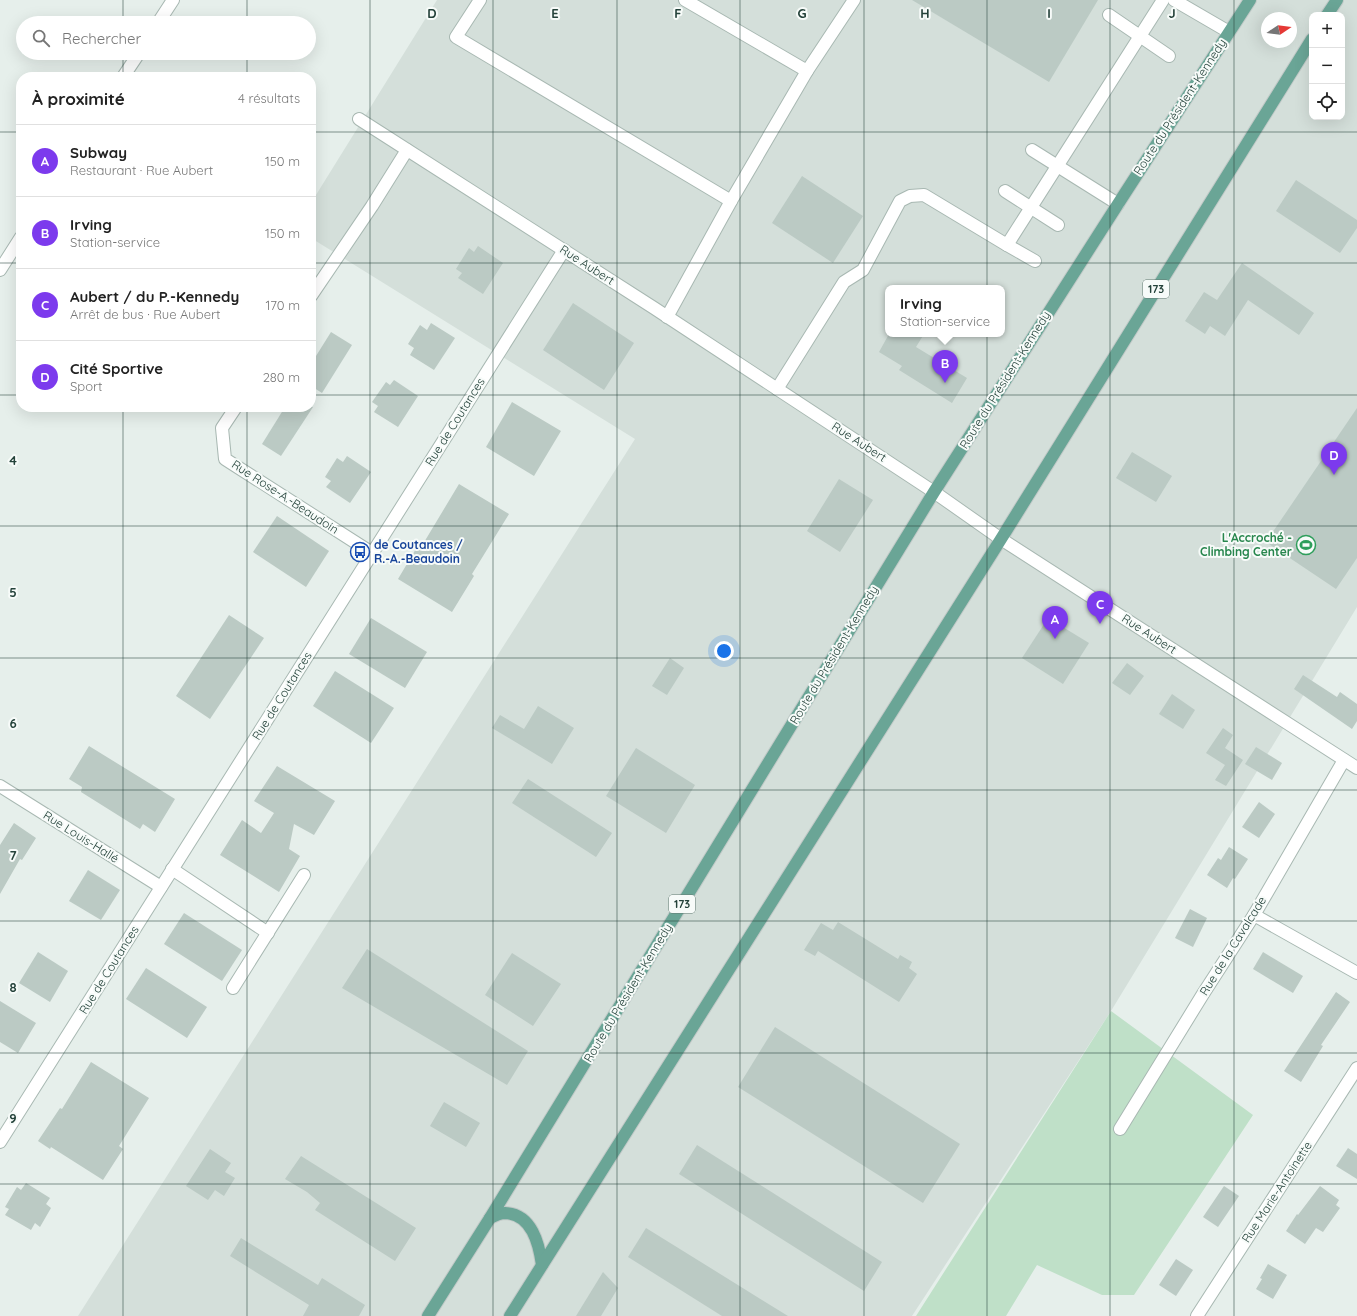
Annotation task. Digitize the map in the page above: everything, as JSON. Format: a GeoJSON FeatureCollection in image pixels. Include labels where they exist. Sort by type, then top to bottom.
{"type":"FeatureCollection","features":[{"type":"Feature","properties":{"kind":"main road","name":"Route du Président-Kennedy"},"geometry":{"type":"LineString","coordinates":[[428,1316],[490,1218],[934,492],[1250,0]]}},
{"type":"Feature","properties":{"kind":"main road"},"geometry":{"type":"LineString","coordinates":[[1329,12],[1336,0]]}},
{"type":"Feature","properties":{"kind":"main road","name":"173"},"geometry":{"type":"LineString","coordinates":[[510,1316],[1001,539],[1309,44]]}},
{"type":"Feature","properties":{"kind":"main road"},"geometry":{"type":"LineString","coordinates":[[490,1218],[504,1213],[519,1216],[531,1228],[534,1234],[539,1245],[542,1265]]}},
{"type":"Feature","properties":{"kind":"street"},"geometry":{"type":"LineString","coordinates":[[163,16],[173,0]]}},
{"type":"Feature","properties":{"kind":"street"},"geometry":{"type":"LineString","coordinates":[[480,0],[456,37],[731,200]]}},
{"type":"Feature","properties":{"kind":"street"},"geometry":{"type":"LineString","coordinates":[[685,0],[807,71]]}},
{"type":"Feature","properties":{"kind":"street"},"geometry":{"type":"LineString","coordinates":[[1007,245],[1162,0]]}},
{"type":"Feature","properties":{"kind":"street"},"geometry":{"type":"LineString","coordinates":[[1174,0],[1229,32]]}},
{"type":"Feature","properties":{"kind":"street"},"geometry":{"type":"LineString","coordinates":[[667,317],[731,200],[849,2]]}},
{"type":"Feature","properties":{"kind":"street"},"geometry":{"type":"LineString","coordinates":[[1110,15],[1169,56]]}},
{"type":"Feature","properties":{"kind":"street"},"geometry":{"type":"LineString","coordinates":[[126,72],[134,60]]}},
{"type":"Feature","properties":{"kind":"street","name":"Rue Aubert"},"geometry":{"type":"LineString","coordinates":[[359,119],[667,317],[934,492],[1001,539],[1357,768]]}},
{"type":"Feature","properties":{"kind":"street"},"geometry":{"type":"LineString","coordinates":[[316,289],[372,206],[407,150]]}},
{"type":"Feature","properties":{"kind":"street"},"geometry":{"type":"LineString","coordinates":[[1032,150],[1118,204]]}},
{"type":"Feature","properties":{"kind":"street"},"geometry":{"type":"LineString","coordinates":[[1005,191],[1058,225]]}},
{"type":"Feature","properties":{"kind":"street"},"geometry":{"type":"LineString","coordinates":[[777,389],[844,282],[863,270],[900,201],[910,196],[924,195],[1035,262]]}},
{"type":"Feature","properties":{"kind":"street"},"geometry":{"type":"LineString","coordinates":[[0,270],[16,245]]}},
{"type":"Feature","properties":{"kind":"street","name":"Rue de Coutances"},"geometry":{"type":"LineString","coordinates":[[0,1142],[564,250]]}},
{"type":"Feature","properties":{"kind":"street","name":"Rue Rose-A.-Beaudoin"},"geometry":{"type":"LineString","coordinates":[[233,412],[222,428],[225,459],[372,553]]}},
{"type":"Feature","properties":{"kind":"street","name":"Rue de la Cavalcade"},"geometry":{"type":"LineString","coordinates":[[1120,1129],[1203,994],[1254,915],[1344,760]]}},
{"type":"Feature","properties":{"kind":"street","name":"Rue Louis-Hallé"},"geometry":{"type":"LineString","coordinates":[[1,789],[161,887]]}},
{"type":"Feature","properties":{"kind":"street"},"geometry":{"type":"LineString","coordinates":[[172,869],[268,933]]}},
{"type":"Feature","properties":{"kind":"street"},"geometry":{"type":"LineString","coordinates":[[233,988],[304,875]]}},
{"type":"Feature","properties":{"kind":"street"},"geometry":{"type":"LineString","coordinates":[[1254,915],[1357,973]]}},
{"type":"Feature","properties":{"kind":"street","name":"Rue Marie-Antoinette"},"geometry":{"type":"LineString","coordinates":[[1197,1316],[1357,1068]]}},
{"type":"Feature","properties":{"kind":"shaded area"},"geometry":{"type":"Polygon","coordinates":[[[437,0],[1357,0],[1357,607],[1111,1011],[912,1316],[78,1316],[635,439],[316,241],[316,195],[437,0]]]}},
{"type":"Feature","properties":{"kind":"green space"},"geometry":{"type":"Polygon","coordinates":[[[1111,1011],[1253,1115],[1134,1295],[1102,1295],[1037,1265],[1006,1316],[916,1316],[1111,1011]]]}},
{"type":"Feature","properties":{"kind":"building"},"geometry":{"type":"Polygon","coordinates":[[[912,0],[1098,0],[1049,82],[912,0]]]}},
{"type":"Feature","properties":{"kind":"building"},"geometry":{"type":"Polygon","coordinates":[[[802,176],[863,216],[833,263],[772,223],[802,176]]]}},
{"type":"Feature","properties":{"kind":"building"},"geometry":{"type":"Polygon","coordinates":[[[1296,180],[1357,220],[1357,228],[1340,253],[1276,211],[1296,180]]]}},
{"type":"Feature","properties":{"kind":"building"},"geometry":{"type":"Polygon","coordinates":[[[478,246],[503,263],[483,294],[458,278],[462,273],[456,269],[469,248],[474,252],[478,246]]]}},
{"type":"Feature","properties":{"kind":"building"},"geometry":{"type":"Polygon","coordinates":[[[1242,263],[1314,313],[1299,335],[1248,300],[1225,336],[1210,326],[1205,334],[1185,321],[1204,292],[1217,300],[1242,263]]]}},
{"type":"Feature","properties":{"kind":"building"},"geometry":{"type":"Polygon","coordinates":[[[573,303],[634,343],[604,390],[543,350],[573,303]]]}},
{"type":"Feature","properties":{"kind":"building"},"geometry":{"type":"Polygon","coordinates":[[[431,323],[455,338],[434,370],[410,355],[414,348],[408,344],[420,325],[427,330],[431,323]]]}},
{"type":"Feature","properties":{"kind":"building"},"geometry":{"type":"Polygon","coordinates":[[[331,332],[352,345],[322,393],[316,389],[316,356],[331,332]]]}},
{"type":"Feature","properties":{"kind":"building"},"geometry":{"type":"Polygon","coordinates":[[[887,337],[922,337],[916,347],[967,378],[952,403],[899,370],[902,366],[879,352],[887,337]]]}},
{"type":"Feature","properties":{"kind":"building"},"geometry":{"type":"Polygon","coordinates":[[[394,380],[418,396],[398,427],[374,412],[378,406],[372,402],[386,382],[390,385],[394,380]]]}},
{"type":"Feature","properties":{"kind":"building"},"geometry":{"type":"Polygon","coordinates":[[[512,402],[561,431],[534,476],[486,447],[512,402]]]}},
{"type":"Feature","properties":{"kind":"building"},"geometry":{"type":"Polygon","coordinates":[[[1357,408],[1357,558],[1336,589],[1266,542],[1357,408]]]}},
{"type":"Feature","properties":{"kind":"building"},"geometry":{"type":"Polygon","coordinates":[[[282,412],[310,412],[281,456],[262,444],[282,412]]]}},
{"type":"Feature","properties":{"kind":"building"},"geometry":{"type":"Polygon","coordinates":[[[1132,452],[1172,476],[1156,502],[1116,478],[1132,452]]]}},
{"type":"Feature","properties":{"kind":"building"},"geometry":{"type":"Polygon","coordinates":[[[347,456],[371,472],[350,503],[326,487],[331,481],[325,477],[337,458],[343,462],[347,456]]]}},
{"type":"Feature","properties":{"kind":"building"},"geometry":{"type":"Polygon","coordinates":[[[839,479],[873,500],[840,552],[807,531],[839,479]]]}},
{"type":"Feature","properties":{"kind":"building"},"geometry":{"type":"Polygon","coordinates":[[[459,484],[509,514],[472,574],[474,576],[452,612],[398,579],[420,542],[423,544],[459,484]]]}},
{"type":"Feature","properties":{"kind":"building"},"geometry":{"type":"Polygon","coordinates":[[[277,516],[329,551],[306,587],[253,552],[277,516]]]}},
{"type":"Feature","properties":{"kind":"building"},"geometry":{"type":"Polygon","coordinates":[[[229,615],[264,638],[210,719],[176,696],[229,615]]]}},
{"type":"Feature","properties":{"kind":"building"},"geometry":{"type":"Polygon","coordinates":[[[371,618],[427,652],[405,688],[349,654],[371,618]]]}},
{"type":"Feature","properties":{"kind":"building"},"geometry":{"type":"Polygon","coordinates":[[[1048,618],[1089,643],[1063,684],[1022,658],[1048,618]]]}},
{"type":"Feature","properties":{"kind":"building"},"geometry":{"type":"Polygon","coordinates":[[[670,658],[684,668],[667,695],[652,686],[670,658]]]}},
{"type":"Feature","properties":{"kind":"building"},"geometry":{"type":"Polygon","coordinates":[[[1127,663],[1144,676],[1130,695],[1112,683],[1127,663]]]}},
{"type":"Feature","properties":{"kind":"building"},"geometry":{"type":"Polygon","coordinates":[[[335,671],[394,708],[371,743],[313,706],[335,671]]]}},
{"type":"Feature","properties":{"kind":"building"},"geometry":{"type":"Polygon","coordinates":[[[1303,675],[1337,697],[1340,692],[1357,704],[1357,721],[1352,729],[1294,689],[1303,675]]]}},
{"type":"Feature","properties":{"kind":"building"},"geometry":{"type":"Polygon","coordinates":[[[1172,694],[1195,710],[1183,729],[1159,714],[1172,694]]]}},
{"type":"Feature","properties":{"kind":"building"},"geometry":{"type":"Polygon","coordinates":[[[538,706],[574,728],[552,764],[492,728],[500,715],[524,729],[538,706]]]}},
{"type":"Feature","properties":{"kind":"building"},"geometry":{"type":"Polygon","coordinates":[[[1223,728],[1233,735],[1225,748],[1243,760],[1226,786],[1215,780],[1225,765],[1206,753],[1223,728]]]}},
{"type":"Feature","properties":{"kind":"building"},"geometry":{"type":"Polygon","coordinates":[[[89,746],[175,799],[155,832],[143,824],[140,829],[81,792],[82,787],[69,779],[89,746]]]}},
{"type":"Feature","properties":{"kind":"building"},"geometry":{"type":"Polygon","coordinates":[[[1256,747],[1282,763],[1272,780],[1245,764],[1256,747]]]}},
{"type":"Feature","properties":{"kind":"building"},"geometry":{"type":"Polygon","coordinates":[[[636,748],[695,785],[666,833],[606,796],[636,748]]]}},
{"type":"Feature","properties":{"kind":"building"},"geometry":{"type":"Polygon","coordinates":[[[277,766],[335,801],[314,835],[294,824],[289,849],[300,856],[279,892],[220,855],[242,820],[261,833],[274,813],[254,801],[277,766]]]}},
{"type":"Feature","properties":{"kind":"building"},"geometry":{"type":"Polygon","coordinates":[[[528,779],[612,833],[596,857],[512,803],[528,779]]]}},
{"type":"Feature","properties":{"kind":"building"},"geometry":{"type":"Polygon","coordinates":[[[1259,802],[1275,814],[1259,838],[1242,827],[1259,802]]]}},
{"type":"Feature","properties":{"kind":"building"},"geometry":{"type":"Polygon","coordinates":[[[14,823],[36,838],[22,860],[20,859],[0,894],[0,845],[14,823]]]}},
{"type":"Feature","properties":{"kind":"building"},"geometry":{"type":"Polygon","coordinates":[[[1229,847],[1248,859],[1235,879],[1233,878],[1227,888],[1207,875],[1218,858],[1221,860],[1229,847]]]}},
{"type":"Feature","properties":{"kind":"building"},"geometry":{"type":"Polygon","coordinates":[[[88,870],[120,890],[101,920],[69,901],[88,870]]]}},
{"type":"Feature","properties":{"kind":"building"},"geometry":{"type":"Polygon","coordinates":[[[1190,909],[1207,918],[1193,947],[1175,938],[1190,909]]]}},
{"type":"Feature","properties":{"kind":"building"},"geometry":{"type":"Polygon","coordinates":[[[184,913],[242,950],[222,981],[164,944],[184,913]]]}},
{"type":"Feature","properties":{"kind":"building"},"geometry":{"type":"Polygon","coordinates":[[[838,922],[898,959],[900,955],[912,962],[909,968],[917,974],[899,1002],[818,951],[815,956],[804,950],[821,923],[833,930],[838,922]]]}},
{"type":"Feature","properties":{"kind":"building"},"geometry":{"type":"Polygon","coordinates":[[[367,949],[528,1051],[507,1085],[342,988],[367,949]]]}},
{"type":"Feature","properties":{"kind":"building"},"geometry":{"type":"Polygon","coordinates":[[[38,952],[68,971],[50,1002],[19,983],[38,952]]]}},
{"type":"Feature","properties":{"kind":"building"},"geometry":{"type":"Polygon","coordinates":[[[1263,952],[1303,976],[1293,993],[1253,969],[1263,952]]]}},
{"type":"Feature","properties":{"kind":"building"},"geometry":{"type":"Polygon","coordinates":[[[512,953],[561,984],[533,1026],[485,995],[512,953]]]}},
{"type":"Feature","properties":{"kind":"building"},"geometry":{"type":"Polygon","coordinates":[[[146,968],[207,1007],[187,1038],[126,999],[146,968]]]}},
{"type":"Feature","properties":{"kind":"building"},"geometry":{"type":"Polygon","coordinates":[[[1336,992],[1350,1002],[1321,1045],[1323,1046],[1301,1082],[1284,1071],[1336,992]]]}},
{"type":"Feature","properties":{"kind":"building"},"geometry":{"type":"Polygon","coordinates":[[[0,1001],[36,1023],[18,1053],[0,1042],[0,1001]]]}},
{"type":"Feature","properties":{"kind":"building"},"geometry":{"type":"Polygon","coordinates":[[[775,1027],[960,1144],[923,1203],[738,1087],[775,1027]]]}},
{"type":"Feature","properties":{"kind":"building"},"geometry":{"type":"Polygon","coordinates":[[[91,1062],[149,1098],[119,1146],[123,1149],[103,1180],[51,1147],[50,1149],[38,1141],[60,1108],[62,1109],[91,1062]]]}},
{"type":"Feature","properties":{"kind":"building"},"geometry":{"type":"Polygon","coordinates":[[[444,1102],[480,1123],[466,1147],[430,1126],[444,1102]]]}},
{"type":"Feature","properties":{"kind":"building"},"geometry":{"type":"Polygon","coordinates":[[[697,1145],[882,1262],[864,1291],[679,1174],[697,1145]]]}},
{"type":"Feature","properties":{"kind":"building"},"geometry":{"type":"Polygon","coordinates":[[[1348,1148],[1357,1154],[1357,1179],[1336,1166],[1348,1148]]]}},
{"type":"Feature","properties":{"kind":"building"},"geometry":{"type":"Polygon","coordinates":[[[210,1149],[231,1163],[225,1172],[235,1178],[224,1196],[215,1190],[208,1200],[186,1186],[210,1149]]]}},
{"type":"Feature","properties":{"kind":"building"},"geometry":{"type":"Polygon","coordinates":[[[301,1156],[416,1228],[395,1261],[315,1210],[320,1203],[307,1192],[285,1179],[301,1156]]]}},
{"type":"Feature","properties":{"kind":"building"},"geometry":{"type":"Polygon","coordinates":[[[26,1183],[50,1198],[46,1204],[51,1208],[40,1227],[35,1223],[31,1230],[5,1215],[9,1209],[5,1207],[17,1187],[21,1190],[26,1183]]]}},
{"type":"Feature","properties":{"kind":"building"},"geometry":{"type":"Polygon","coordinates":[[[1224,1186],[1239,1196],[1218,1227],[1203,1217],[1224,1186]]]}},
{"type":"Feature","properties":{"kind":"building"},"geometry":{"type":"Polygon","coordinates":[[[1320,1186],[1339,1200],[1336,1205],[1340,1208],[1323,1232],[1316,1228],[1305,1244],[1286,1231],[1297,1214],[1298,1215],[1320,1186]]]}},
{"type":"Feature","properties":{"kind":"building"},"geometry":{"type":"Polygon","coordinates":[[[646,1228],[788,1316],[722,1316],[628,1257],[646,1228]]]}},
{"type":"Feature","properties":{"kind":"building"},"geometry":{"type":"Polygon","coordinates":[[[241,1238],[318,1285],[322,1278],[365,1305],[359,1316],[303,1316],[309,1305],[230,1256],[241,1238]]]}},
{"type":"Feature","properties":{"kind":"building"},"geometry":{"type":"Polygon","coordinates":[[[1176,1259],[1193,1270],[1176,1296],[1159,1285],[1176,1259]]]}},
{"type":"Feature","properties":{"kind":"building"},"geometry":{"type":"Polygon","coordinates":[[[1268,1264],[1287,1275],[1273,1299],[1256,1289],[1268,1264]]]}},
{"type":"Feature","properties":{"kind":"building"},"geometry":{"type":"Polygon","coordinates":[[[603,1272],[618,1288],[601,1316],[576,1316],[603,1272]]]}},
{"type":"Feature","properties":{"kind":"place","name":"Irving"},"geometry":{"type":"Point","coordinates":[945,383]}},
{"type":"Feature","properties":{"kind":"place","name":"Cité Sportive"},"geometry":{"type":"Point","coordinates":[1334,475]}},
{"type":"Feature","properties":{"kind":"place","name":"L'Accroché - Climbing Center"},"geometry":{"type":"Point","coordinates":[1306,545]}},
{"type":"Feature","properties":{"kind":"place","name":"de Coutances / R.-A.-Beaudoin"},"geometry":{"type":"Point","coordinates":[360,552]}},
{"type":"Feature","properties":{"kind":"place","name":"Aubert / du P.-Kennedy"},"geometry":{"type":"Point","coordinates":[1100,624]}},
{"type":"Feature","properties":{"kind":"place","name":"Subway"},"geometry":{"type":"Point","coordinates":[1055,639]}}]}
